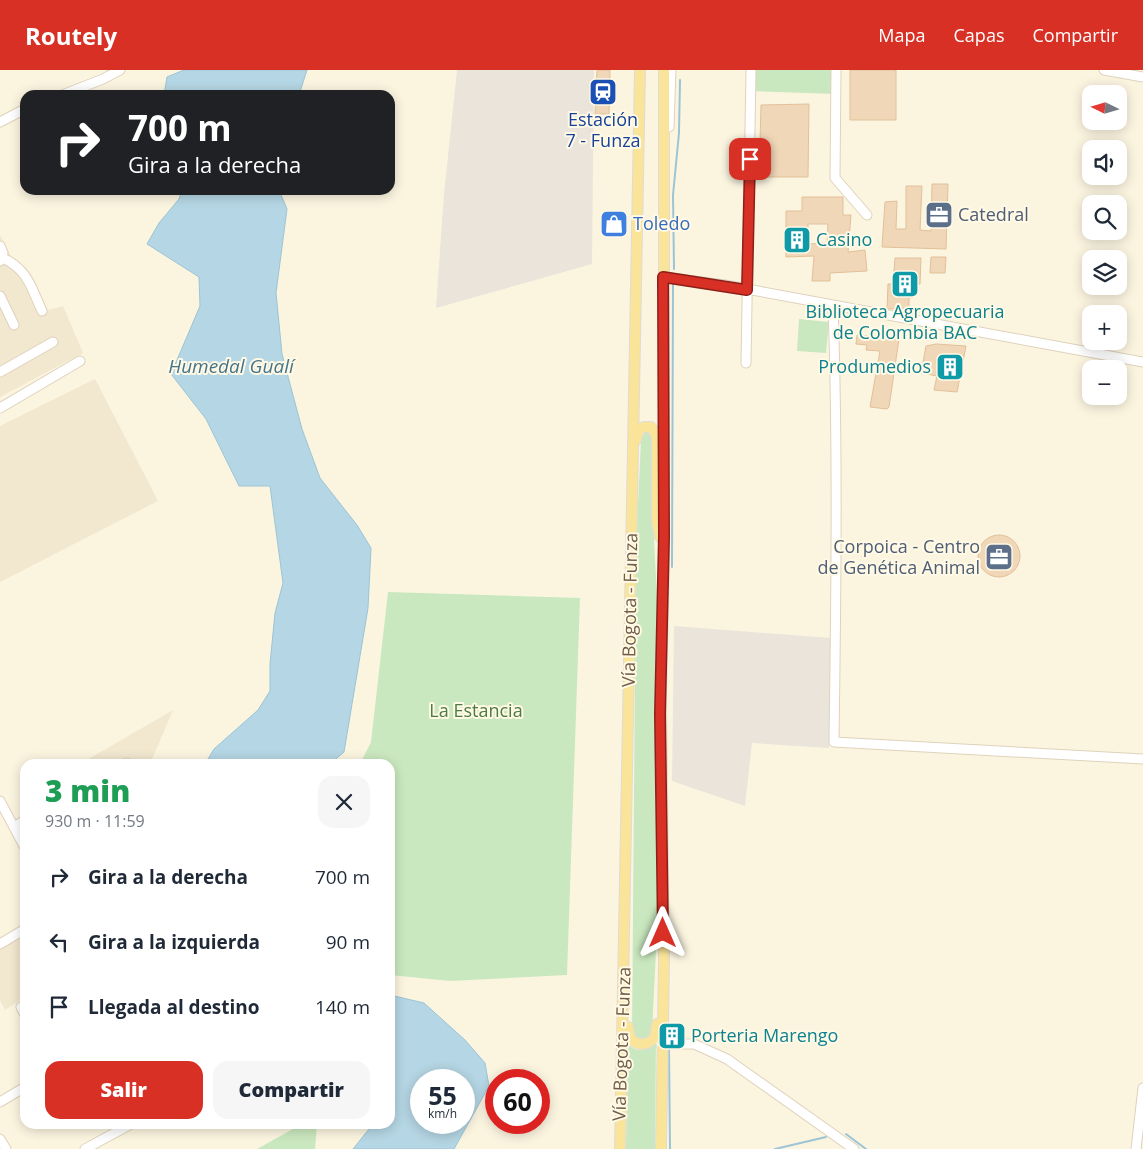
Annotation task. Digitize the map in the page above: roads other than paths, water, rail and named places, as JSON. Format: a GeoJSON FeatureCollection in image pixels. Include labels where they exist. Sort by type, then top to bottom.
{"type":"FeatureCollection","features":[{"type":"Feature","properties":{"kind":"main road","name":"Vía Bogota - Funza"},"geometry":{"type":"LineString","coordinates":[[620,1149],[640,70]]}},
{"type":"Feature","properties":{"kind":"main road"},"geometry":{"type":"LineString","coordinates":[[660,1149],[663,896],[660,692],[664,555],[664,70]]}},
{"type":"Feature","properties":{"kind":"main road"},"geometry":{"type":"LineString","coordinates":[[632,540],[635,521],[636,435],[639,429],[651,427],[657,436],[657,522],[664,555]]}},
{"type":"Feature","properties":{"kind":"main road"},"geometry":{"type":"LineString","coordinates":[[626,898],[629,935],[628,1034],[634,1042],[639,1044],[651,1042],[656,1030],[663,896]]}},
{"type":"Feature","properties":{"kind":"street"},"geometry":{"type":"LineString","coordinates":[[76,90],[104,80],[120,70]]}},
{"type":"Feature","properties":{"kind":"street"},"geometry":{"type":"LineString","coordinates":[[664,177],[668,148],[670,77],[672,70]]}},
{"type":"Feature","properties":{"kind":"street"},"geometry":{"type":"LineString","coordinates":[[746,363],[751,70]]}},
{"type":"Feature","properties":{"kind":"street"},"geometry":{"type":"LineString","coordinates":[[836,70],[835,178],[867,215]]}},
{"type":"Feature","properties":{"kind":"street"},"geometry":{"type":"LineString","coordinates":[[1104,70],[1143,77]]}},
{"type":"Feature","properties":{"kind":"street"},"geometry":{"type":"LineString","coordinates":[[0,122],[20,112]]}},
{"type":"Feature","properties":{"kind":"street"},"geometry":{"type":"LineString","coordinates":[[0,246],[3,251],[1,259],[17,265],[23,271],[42,311]]}},
{"type":"Feature","properties":{"kind":"street"},"geometry":{"type":"LineString","coordinates":[[663,277],[747,290],[1143,362]]}},
{"type":"Feature","properties":{"kind":"street"},"geometry":{"type":"LineString","coordinates":[[0,296],[14,325]]}},
{"type":"Feature","properties":{"kind":"street"},"geometry":{"type":"LineString","coordinates":[[833,306],[836,391],[834,742],[1143,759]]}},
{"type":"Feature","properties":{"kind":"street"},"geometry":{"type":"LineString","coordinates":[[0,372],[53,342]]}},
{"type":"Feature","properties":{"kind":"street"},"geometry":{"type":"LineString","coordinates":[[0,408],[80,361]]}},
{"type":"Feature","properties":{"kind":"street"},"geometry":{"type":"LineString","coordinates":[[0,801],[4,817],[14,826],[20,838]]}},
{"type":"Feature","properties":{"kind":"street"},"geometry":{"type":"LineString","coordinates":[[14,826],[20,823]]}},
{"type":"Feature","properties":{"kind":"street"},"geometry":{"type":"LineString","coordinates":[[0,944],[20,932]]}},
{"type":"Feature","properties":{"kind":"street"},"geometry":{"type":"LineString","coordinates":[[661,1044],[694,1044],[726,1059],[854,1149]]}},
{"type":"Feature","properties":{"kind":"street"},"geometry":{"type":"LineString","coordinates":[[1136,1149],[1143,1088]]}},
{"type":"Feature","properties":{"kind":"street"},"geometry":{"type":"LineString","coordinates":[[0,1102],[20,1089]]}},
{"type":"Feature","properties":{"kind":"street"},"geometry":{"type":"LineString","coordinates":[[85,1149],[122,1129]]}},
{"type":"Feature","properties":{"kind":"street"},"geometry":{"type":"LineString","coordinates":[[0,1139],[6,1149]]}},
{"type":"Feature","properties":{"kind":"water"},"geometry":{"type":"Polygon","coordinates":[[[184,70],[307,70],[301,90],[165,90],[167,77],[184,70]]]}},
{"type":"Feature","properties":{"kind":"water","name":"Humedal Gualí"},"geometry":{"type":"Polygon","coordinates":[[[180,195],[281,195],[287,209],[276,293],[282,354],[302,429],[320,478],[357,525],[371,548],[368,608],[344,752],[336,759],[208,759],[214,749],[258,710],[270,691],[270,664],[275,613],[283,583],[270,486],[239,486],[206,419],[171,374],[200,306],[199,277],[147,244],[159,223],[180,195]]]}},
{"type":"Feature","properties":{"kind":"water"},"geometry":{"type":"Polygon","coordinates":[[[395,996],[424,1003],[465,1040],[485,1063],[485,1093],[475,1111],[475,1069],[410,1069],[410,1134],[462,1134],[454,1149],[353,1149],[369,1129],[395,1129],[395,996]]]}},
{"type":"Feature","properties":{"kind":"waterway"},"geometry":{"type":"LineString","coordinates":[[674,269],[673,195],[679,133],[680,80]]}},
{"type":"Feature","properties":{"kind":"waterway"},"geometry":{"type":"LineString","coordinates":[[672,567],[673,284]]}},
{"type":"Feature","properties":{"kind":"waterway"},"geometry":{"type":"LineString","coordinates":[[669,1049],[670,1149]]}},
{"type":"Feature","properties":{"kind":"waterway"},"geometry":{"type":"LineString","coordinates":[[846,1134],[866,1149]]}},
{"type":"Feature","properties":{"kind":"waterway"},"geometry":{"type":"LineString","coordinates":[[775,1149],[826,1137]]}},
{"type":"Feature","properties":{"kind":"place","name":"Estación 7 - Funza"},"geometry":{"type":"Point","coordinates":[603,92]}},
{"type":"Feature","properties":{"kind":"place","name":"Catedral"},"geometry":{"type":"Point","coordinates":[939,215]}},
{"type":"Feature","properties":{"kind":"place","name":"Toledo"},"geometry":{"type":"Point","coordinates":[614,224]}},
{"type":"Feature","properties":{"kind":"place","name":"Casino"},"geometry":{"type":"Point","coordinates":[797,240]}},
{"type":"Feature","properties":{"kind":"place","name":"Biblioteca Agropecuaria de Colombia BAC"},"geometry":{"type":"Point","coordinates":[905,284]}},
{"type":"Feature","properties":{"kind":"place","name":"Produmedios"},"geometry":{"type":"Point","coordinates":[950,367]}},
{"type":"Feature","properties":{"kind":"place","name":"Corpoica - Centro de Genética Animal"},"geometry":{"type":"Point","coordinates":[999,557]}},
{"type":"Feature","properties":{"kind":"place","name":"Porteria Marengo"},"geometry":{"type":"Point","coordinates":[672,1036]}},
{"type":"Feature","properties":{"kind":"park label","name":"La Estancia"},"geometry":{"type":"Point","coordinates":[476,711]}}]}
